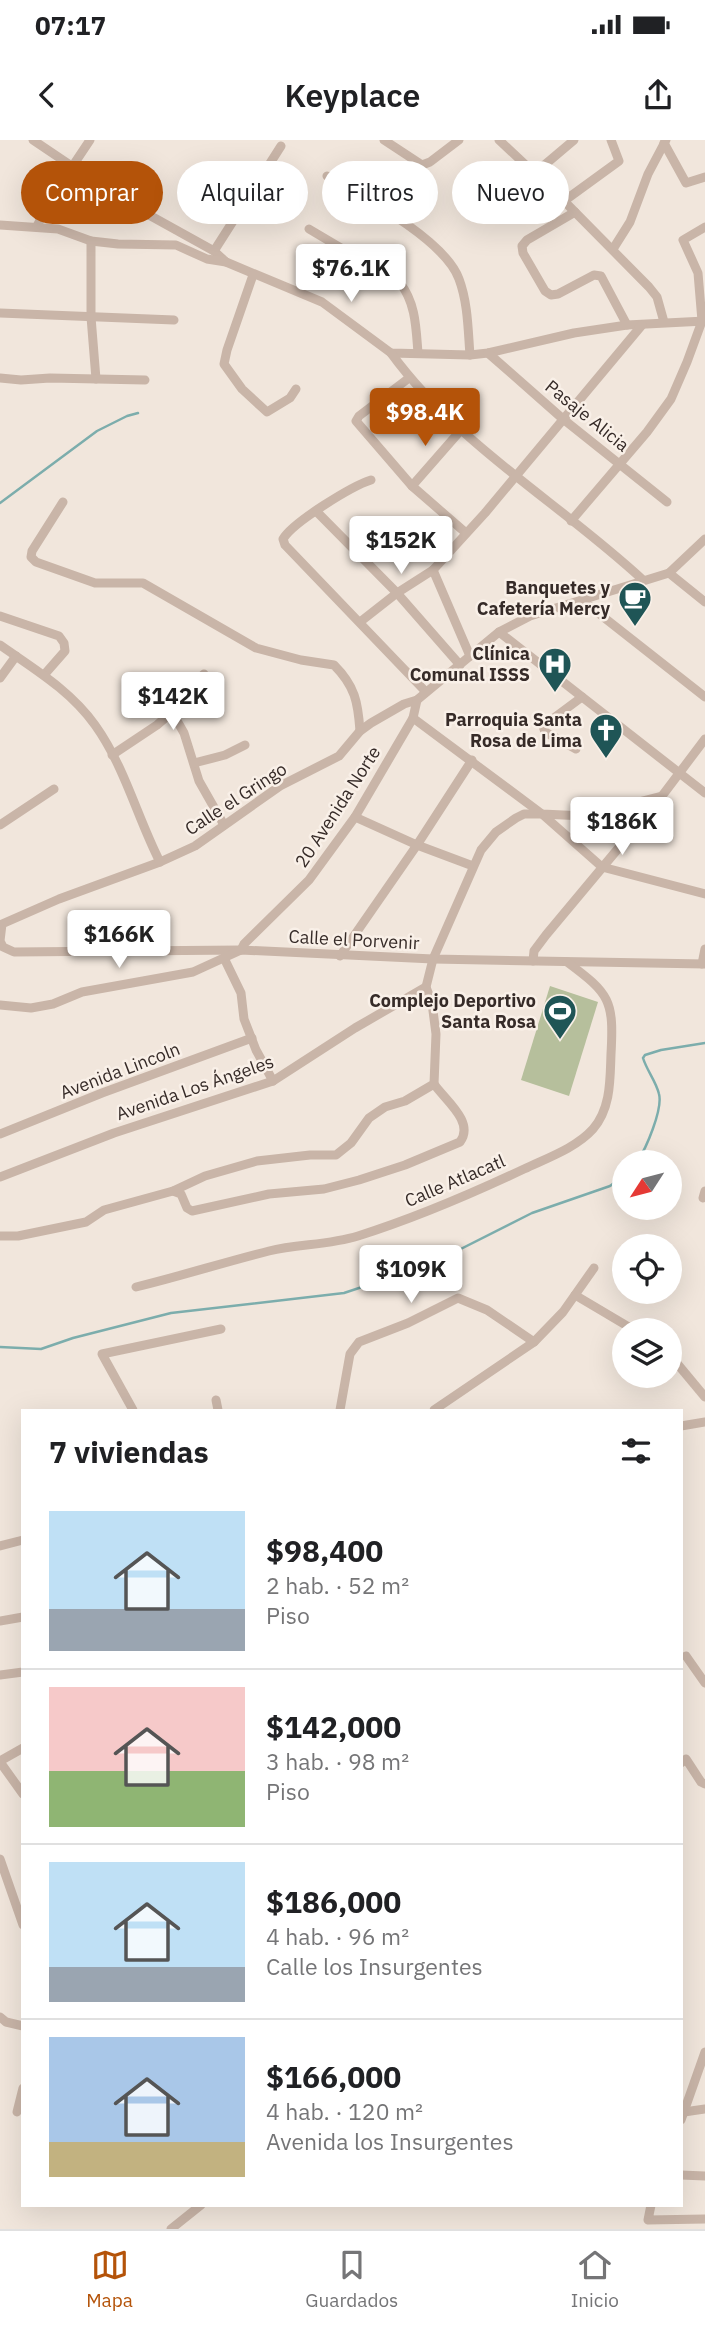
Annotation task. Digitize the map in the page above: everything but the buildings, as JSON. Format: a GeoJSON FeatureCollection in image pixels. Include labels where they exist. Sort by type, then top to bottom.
{"type":"FeatureCollection","features":[{"type":"Feature","properties":{"kind":"street"},"geometry":{"type":"LineString","coordinates":[[33,140],[65,161]]}},
{"type":"Feature","properties":{"kind":"street"},"geometry":{"type":"LineString","coordinates":[[78,161],[90,140]]}},
{"type":"Feature","properties":{"kind":"street"},"geometry":{"type":"LineString","coordinates":[[384,140],[422,165],[430,162],[456,141]]}},
{"type":"Feature","properties":{"kind":"street"},"geometry":{"type":"LineString","coordinates":[[499,140],[522,161]]}},
{"type":"Feature","properties":{"kind":"street"},"geometry":{"type":"LineString","coordinates":[[549,161],[574,140]]}},
{"type":"Feature","properties":{"kind":"street"},"geometry":{"type":"LineString","coordinates":[[569,197],[617,163],[619,158],[611,140]]}},
{"type":"Feature","properties":{"kind":"street"},"geometry":{"type":"LineString","coordinates":[[665,142],[686,183],[705,177]]}},
{"type":"Feature","properties":{"kind":"street"},"geometry":{"type":"LineString","coordinates":[[613,249],[630,222],[665,142]]}},
{"type":"Feature","properties":{"kind":"street"},"geometry":{"type":"LineString","coordinates":[[214,251],[281,146]]}},
{"type":"Feature","properties":{"kind":"street"},"geometry":{"type":"LineString","coordinates":[[569,206],[657,297],[664,323]]}},
{"type":"Feature","properties":{"kind":"street"},"geometry":{"type":"LineString","coordinates":[[575,212],[527,240],[522,246],[523,253],[545,291],[551,295],[594,275],[601,276],[627,325]]}},
{"type":"Feature","properties":{"kind":"street"},"geometry":{"type":"LineString","coordinates":[[163,223],[214,251],[226,262]]}},
{"type":"Feature","properties":{"kind":"street"},"geometry":{"type":"LineString","coordinates":[[404,224],[435,246],[453,266],[460,281],[466,307],[470,355]]}},
{"type":"Feature","properties":{"kind":"street"},"geometry":{"type":"LineString","coordinates":[[0,225],[58,229],[91,241],[176,245],[207,259],[226,262],[322,302],[391,353],[409,378],[461,430],[643,580]]}},
{"type":"Feature","properties":{"kind":"street"},"geometry":{"type":"LineString","coordinates":[[571,521],[671,399],[703,321],[698,273],[683,240],[705,227]]}},
{"type":"Feature","properties":{"kind":"street"},"geometry":{"type":"LineString","coordinates":[[309,229],[400,283],[409,294],[413,307],[418,354]]}},
{"type":"Feature","properties":{"kind":"street"},"geometry":{"type":"LineString","coordinates":[[91,241],[91,317],[96,379]]}},
{"type":"Feature","properties":{"kind":"street"},"geometry":{"type":"LineString","coordinates":[[253,275],[226,350],[224,365],[242,389],[267,412],[290,398],[296,388]]}},
{"type":"Feature","properties":{"kind":"street"},"geometry":{"type":"LineString","coordinates":[[0,313],[174,320]]}},
{"type":"Feature","properties":{"kind":"street"},"geometry":{"type":"LineString","coordinates":[[391,353],[470,355],[627,325],[703,321]]}},
{"type":"Feature","properties":{"kind":"street"},"geometry":{"type":"LineString","coordinates":[[360,622],[397,593],[433,570],[642,324]]}},
{"type":"Feature","properties":{"kind":"street","name":"Pasaje Alicia"},"geometry":{"type":"LineString","coordinates":[[488,353],[564,419],[667,502]]}},
{"type":"Feature","properties":{"kind":"street"},"geometry":{"type":"LineString","coordinates":[[0,378],[145,380]]}},
{"type":"Feature","properties":{"kind":"street"},"geometry":{"type":"LineString","coordinates":[[409,378],[356,421],[412,486],[466,533]]}},
{"type":"Feature","properties":{"kind":"street"},"geometry":{"type":"LineString","coordinates":[[412,486],[461,430]]}},
{"type":"Feature","properties":{"kind":"street"},"geometry":{"type":"LineString","coordinates":[[371,480],[351,489],[286,533],[283,539],[285,545],[426,692]]}},
{"type":"Feature","properties":{"kind":"street"},"geometry":{"type":"LineString","coordinates":[[63,502],[32,551],[31,557],[36,562],[95,583],[143,583],[256,648],[334,665],[354,690],[360,731]]}},
{"type":"Feature","properties":{"kind":"street"},"geometry":{"type":"LineString","coordinates":[[317,512],[397,593],[460,665]]}},
{"type":"Feature","properties":{"kind":"street"},"geometry":{"type":"LineString","coordinates":[[417,701],[499,632],[530,616],[669,573],[705,539]]}},
{"type":"Feature","properties":{"kind":"street"},"geometry":{"type":"LineString","coordinates":[[433,570],[470,656]]}},
{"type":"Feature","properties":{"kind":"street"},"geometry":{"type":"LineString","coordinates":[[669,573],[705,602]]}},
{"type":"Feature","properties":{"kind":"street"},"geometry":{"type":"LineString","coordinates":[[583,601],[705,697]]}},
{"type":"Feature","properties":{"kind":"street"},"geometry":{"type":"LineString","coordinates":[[0,616],[59,636],[65,651],[44,675]]}},
{"type":"Feature","properties":{"kind":"street"},"geometry":{"type":"LineString","coordinates":[[499,632],[705,793]]}},
{"type":"Feature","properties":{"kind":"street"},"geometry":{"type":"LineString","coordinates":[[0,645],[44,675],[94,724],[112,754],[160,862]]}},
{"type":"Feature","properties":{"kind":"street"},"geometry":{"type":"LineString","coordinates":[[0,678],[16,656]]}},
{"type":"Feature","properties":{"kind":"street"},"geometry":{"type":"LineString","coordinates":[[112,754],[148,732],[172,712],[182,696],[204,674]]}},
{"type":"Feature","properties":{"kind":"street"},"geometry":{"type":"LineString","coordinates":[[576,749],[545,732],[543,726],[582,696]]}},
{"type":"Feature","properties":{"kind":"street","name":"Calle el Gringo"},"geometry":{"type":"LineString","coordinates":[[1,943],[1,923],[195,846],[280,786],[340,756],[360,731],[404,704],[417,701]]}},
{"type":"Feature","properties":{"kind":"street","name":"20 Avenida Norte"},"geometry":{"type":"LineString","coordinates":[[241,950],[309,880],[355,817],[413,718],[417,701]]}},
{"type":"Feature","properties":{"kind":"street"},"geometry":{"type":"LineString","coordinates":[[172,712],[184,733],[207,797],[224,825]]}},
{"type":"Feature","properties":{"kind":"street"},"geometry":{"type":"LineString","coordinates":[[413,718],[542,814],[602,867],[705,894]]}},
{"type":"Feature","properties":{"kind":"street"},"geometry":{"type":"LineString","coordinates":[[533,961],[534,951],[546,935],[680,774],[705,739]]}},
{"type":"Feature","properties":{"kind":"street"},"geometry":{"type":"LineString","coordinates":[[194,763],[225,755],[245,745]]}},
{"type":"Feature","properties":{"kind":"street"},"geometry":{"type":"LineString","coordinates":[[340,956],[472,760]]}},
{"type":"Feature","properties":{"kind":"street"},"geometry":{"type":"LineString","coordinates":[[0,825],[54,789]]}},
{"type":"Feature","properties":{"kind":"street"},"geometry":{"type":"LineString","coordinates":[[173,1191],[181,1194],[187,1208],[192,1211],[269,1194],[324,1188],[405,1165],[460,1142],[465,1135],[462,1119],[434,1084],[436,1034],[432,1003],[426,987],[433,959],[481,850],[496,832],[524,814],[584,816],[662,796]]}},
{"type":"Feature","properties":{"kind":"street"},"geometry":{"type":"LineString","coordinates":[[355,817],[472,866]]}},
{"type":"Feature","properties":{"kind":"street","name":"Calle el Porvenir"},"geometry":{"type":"LineString","coordinates":[[1,943],[14,952],[241,950],[433,959],[704,964]]}},
{"type":"Feature","properties":{"kind":"street"},"geometry":{"type":"LineString","coordinates":[[704,964],[705,949]]}},
{"type":"Feature","properties":{"kind":"street"},"geometry":{"type":"LineString","coordinates":[[0,1005],[31,1008],[53,1004],[82,992],[193,972],[241,950]]}},
{"type":"Feature","properties":{"kind":"street"},"geometry":{"type":"LineString","coordinates":[[224,958],[242,993],[244,1019],[273,1081]]}},
{"type":"Feature","properties":{"kind":"street","name":"Calle Atlacatl"},"geometry":{"type":"LineString","coordinates":[[136,1287],[271,1251],[355,1237],[493,1184],[566,1149],[593,1130],[605,1109],[609,1092],[613,1019],[610,1003],[594,982],[567,962]]}},
{"type":"Feature","properties":{"kind":"street","name":"Avenida Los Ángeles"},"geometry":{"type":"LineString","coordinates":[[0,1177],[114,1133],[273,1081],[355,1028],[426,987]]}},
{"type":"Feature","properties":{"kind":"street","name":"Avenida Lincoln"},"geometry":{"type":"LineString","coordinates":[[0,1134],[252,1038]]}},
{"type":"Feature","properties":{"kind":"street"},"geometry":{"type":"LineString","coordinates":[[0,1236],[18,1236],[86,1222],[104,1210],[122,1203],[173,1191],[205,1176],[257,1161],[336,1155],[351,1143],[369,1118],[385,1107],[404,1101],[434,1084]]}},
{"type":"Feature","properties":{"kind":"street"},"geometry":{"type":"LineString","coordinates":[[435,1409],[534,1342],[563,1312],[594,1268]]}},
{"type":"Feature","properties":{"kind":"street"},"geometry":{"type":"LineString","coordinates":[[575,1295],[614,1318]]}},
{"type":"Feature","properties":{"kind":"street"},"geometry":{"type":"LineString","coordinates":[[340,1409],[353,1347],[452,1300],[465,1300],[487,1310],[534,1342]]}},
{"type":"Feature","properties":{"kind":"street"},"geometry":{"type":"LineString","coordinates":[[131,1409],[102,1354],[221,1329]]}},
{"type":"Feature","properties":{"kind":"street"},"geometry":{"type":"LineString","coordinates":[[682,1369],[705,1397]]}},
{"type":"Feature","properties":{"kind":"street"},"geometry":{"type":"LineString","coordinates":[[216,1400],[218,1409]]}},
{"type":"Feature","properties":{"kind":"street"},"geometry":{"type":"LineString","coordinates":[[683,1426],[705,1422]]}},
{"type":"Feature","properties":{"kind":"street"},"geometry":{"type":"LineString","coordinates":[[0,1546],[21,1541]]}},
{"type":"Feature","properties":{"kind":"street"},"geometry":{"type":"LineString","coordinates":[[0,1621],[21,1617]]}},
{"type":"Feature","properties":{"kind":"street"},"geometry":{"type":"LineString","coordinates":[[686,1656],[705,1683]]}},
{"type":"Feature","properties":{"kind":"street"},"geometry":{"type":"LineString","coordinates":[[0,1675],[21,1672]]}},
{"type":"Feature","properties":{"kind":"street"},"geometry":{"type":"LineString","coordinates":[[21,1749],[0,1761],[21,1791]]}},
{"type":"Feature","properties":{"kind":"street"},"geometry":{"type":"LineString","coordinates":[[683,1759],[705,1784]]}},
{"type":"Feature","properties":{"kind":"street"},"geometry":{"type":"LineString","coordinates":[[0,1859],[21,1919]]}},
{"type":"Feature","properties":{"kind":"street"},"geometry":{"type":"LineString","coordinates":[[0,2017],[6,2022],[21,2026]]}},
{"type":"Feature","properties":{"kind":"street"},"geometry":{"type":"LineString","coordinates":[[683,2116],[705,2052]]}},
{"type":"Feature","properties":{"kind":"street"},"geometry":{"type":"LineString","coordinates":[[17,2112],[21,2096]]}},
{"type":"Feature","properties":{"kind":"street"},"geometry":{"type":"LineString","coordinates":[[683,2116],[705,2109]]}},
{"type":"Feature","properties":{"kind":"street"},"geometry":{"type":"LineString","coordinates":[[683,2175],[705,2176]]}},
{"type":"Feature","properties":{"kind":"street"},"geometry":{"type":"LineString","coordinates":[[171,2229],[198,2207]]}},
{"type":"Feature","properties":{"kind":"street"},"geometry":{"type":"LineString","coordinates":[[651,2207],[648,2220],[705,2219]]}},
{"type":"Feature","properties":{"kind":"green space","name":"Complejo Deportivo Santa Rosa"},"geometry":{"type":"Polygon","coordinates":[[[550,986],[598,1002],[569,1096],[521,1080],[550,986]]]}},
{"type":"Feature","properties":{"kind":"waterway"},"geometry":{"type":"LineString","coordinates":[[0,503],[97,431],[138,413]]}},
{"type":"Feature","properties":{"kind":"waterway"},"geometry":{"type":"LineString","coordinates":[[644,1150],[653,1129],[660,1101],[658,1089],[643,1058],[661,1050],[705,1043]]}},
{"type":"Feature","properties":{"kind":"waterway"},"geometry":{"type":"LineString","coordinates":[[0,1347],[41,1349],[171,1313],[344,1293],[431,1264],[532,1213],[612,1185]]}},
{"type":"Feature","properties":{"kind":"place","name":"Banquetes y Cafetería Mercy"},"geometry":{"type":"Point","coordinates":[635,628]}},
{"type":"Feature","properties":{"kind":"place","name":"Clínica Comunal ISSS"},"geometry":{"type":"Point","coordinates":[555,694]}},
{"type":"Feature","properties":{"kind":"place","name":"Parroquia Santa Rosa de Lima"},"geometry":{"type":"Point","coordinates":[606,760]}},
{"type":"Feature","properties":{"kind":"place","name":"Complejo Deportivo Santa Rosa"},"geometry":{"type":"Point","coordinates":[560,1041]}}]}
